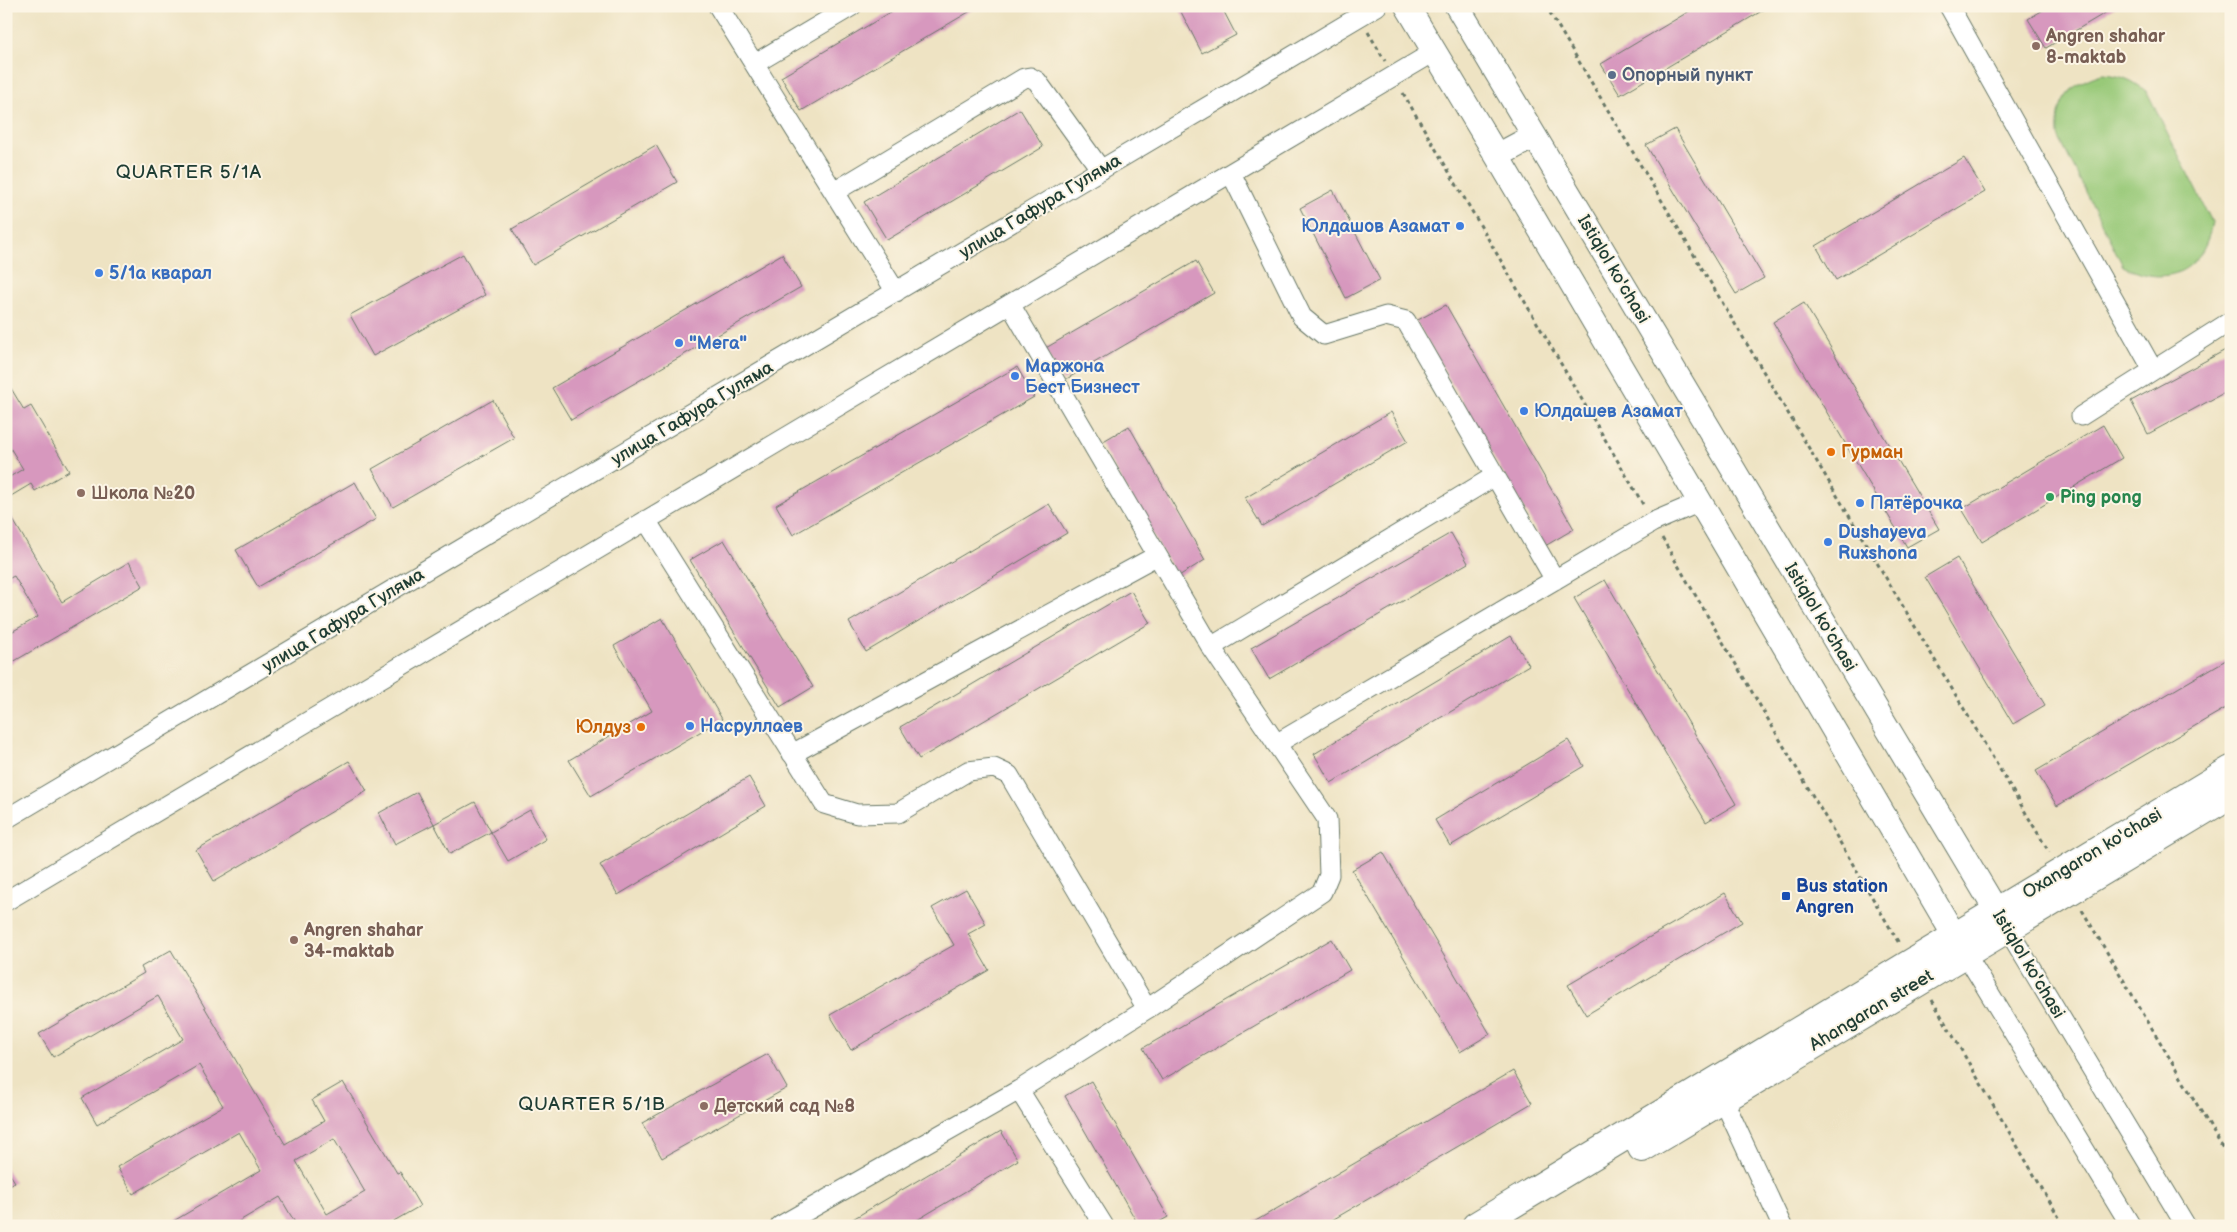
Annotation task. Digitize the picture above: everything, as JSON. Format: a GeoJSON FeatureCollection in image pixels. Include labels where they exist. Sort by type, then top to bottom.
{"type":"FeatureCollection","features":[{"type":"Feature","properties":{"kind":"highway","name":"Oxangaron ko'chasi"},"geometry":{"type":"LineString","coordinates":[[2066,881],[2231,770]]}},
{"type":"Feature","properties":{"kind":"highway","name":"Ahangaran street"},"geometry":{"type":"LineString","coordinates":[[1476,1226],[2066,881],[2231,794]]}},
{"type":"Feature","properties":{"kind":"highway","name":"Ahangaran street"},"geometry":{"type":"LineString","coordinates":[[1512,1226],[1723,1099],[1915,971]]}},
{"type":"Feature","properties":{"kind":"main road"},"geometry":{"type":"LineString","coordinates":[[1406,6],[1497,156],[1959,945]]}},
{"type":"Feature","properties":{"kind":"main road","name":"Istiqlol ko'chasi"},"geometry":{"type":"LineString","coordinates":[[1457,6],[2001,919]]}},
{"type":"Feature","properties":{"kind":"main road"},"geometry":{"type":"LineString","coordinates":[[1497,156],[1534,136]]}},
{"type":"Feature","properties":{"kind":"street"},"geometry":{"type":"LineString","coordinates":[[718,6],[896,292]]}},
{"type":"Feature","properties":{"kind":"street"},"geometry":{"type":"LineString","coordinates":[[754,64],[852,6]]}},
{"type":"Feature","properties":{"kind":"street","name":"улица Гафура Гуляма"},"geometry":{"type":"LineString","coordinates":[[6,820],[1377,6]]}},
{"type":"Feature","properties":{"kind":"street"},"geometry":{"type":"LineString","coordinates":[[1949,6],[2153,370]]}},
{"type":"Feature","properties":{"kind":"street"},"geometry":{"type":"LineString","coordinates":[[6,901],[1434,52]]}},
{"type":"Feature","properties":{"kind":"street"},"geometry":{"type":"LineString","coordinates":[[834,192],[1024,78],[1030,77],[1037,81],[1101,170]]}},
{"type":"Feature","properties":{"kind":"street"},"geometry":{"type":"LineString","coordinates":[[1231,172],[1302,317],[1324,335],[1386,316],[1406,320],[1555,580]]}},
{"type":"Feature","properties":{"kind":"street"},"geometry":{"type":"LineString","coordinates":[[780,1226],[1019,1090],[1148,1009],[1322,892],[1329,875],[1327,819],[1211,647],[1010,304]]}},
{"type":"Feature","properties":{"kind":"street"},"geometry":{"type":"LineString","coordinates":[[2081,416],[2231,321]]}},
{"type":"Feature","properties":{"kind":"street"},"geometry":{"type":"LineString","coordinates":[[1211,647],[1495,476]]}},
{"type":"Feature","properties":{"kind":"street"},"geometry":{"type":"LineString","coordinates":[[1276,744],[1653,522],[1700,502]]}},
{"type":"Feature","properties":{"kind":"street"},"geometry":{"type":"LineString","coordinates":[[646,520],[824,804],[857,814],[898,813],[968,771],[994,768],[1009,775],[1148,1009]]}},
{"type":"Feature","properties":{"kind":"street"},"geometry":{"type":"LineString","coordinates":[[792,754],[1156,556]]}},
{"type":"Feature","properties":{"kind":"street","name":"Istiqlol ko'chasi"},"geometry":{"type":"LineString","coordinates":[[2001,919],[2186,1226]]}},
{"type":"Feature","properties":{"kind":"street"},"geometry":{"type":"LineString","coordinates":[[1959,945],[2131,1226]]}},
{"type":"Feature","properties":{"kind":"street"},"geometry":{"type":"LineString","coordinates":[[1019,1090],[1104,1226]]}},
{"type":"Feature","properties":{"kind":"street"},"geometry":{"type":"LineString","coordinates":[[1723,1099],[1782,1226]]}},
{"type":"Feature","properties":{"kind":"path"},"geometry":{"type":"LineString","coordinates":[[1546,6],[2231,1162]]}},
{"type":"Feature","properties":{"kind":"path"},"geometry":{"type":"LineString","coordinates":[[1359,17],[2064,1226]]}},
{"type":"Feature","properties":{"kind":"green space"},"geometry":{"type":"Polygon","coordinates":[[[2102,74],[2126,79],[2137,84],[2147,92],[2212,222],[2208,239],[2201,253],[2192,264],[2181,271],[2168,275],[2154,276],[2139,273],[2123,266],[2058,136],[2059,113],[2066,96],[2080,83],[2102,74]]]}},
{"type":"Feature","properties":{"kind":"building"},"geometry":{"type":"Polygon","coordinates":[[[901,6],[979,6],[801,111],[781,77],[901,6]]]}},
{"type":"Feature","properties":{"kind":"building"},"geometry":{"type":"Polygon","coordinates":[[[1178,6],[1221,6],[1236,35],[1202,53],[1178,6]]]}},
{"type":"Feature","properties":{"kind":"building"},"geometry":{"type":"Polygon","coordinates":[[[1698,6],[1770,6],[1620,95],[1601,64],[1698,6]]]}},
{"type":"Feature","properties":{"kind":"building"},"geometry":{"type":"Polygon","coordinates":[[[2050,6],[2117,6],[2046,48],[2028,19],[2050,6]]]}},
{"type":"Feature","properties":{"kind":"building"},"geometry":{"type":"Polygon","coordinates":[[[1020,109],[1043,147],[887,240],[864,202],[1020,109]]]}},
{"type":"Feature","properties":{"kind":"building"},"geometry":{"type":"Polygon","coordinates":[[[1675,129],[1764,278],[1736,294],[1646,145],[1675,129]]]}},
{"type":"Feature","properties":{"kind":"building"},"geometry":{"type":"Polygon","coordinates":[[[656,145],[677,182],[533,265],[512,229],[656,145]]]}},
{"type":"Feature","properties":{"kind":"building"},"geometry":{"type":"Polygon","coordinates":[[[1964,158],[1985,192],[1836,280],[1816,246],[1964,158]]]}},
{"type":"Feature","properties":{"kind":"building"},"geometry":{"type":"Polygon","coordinates":[[[1333,190],[1380,280],[1346,298],[1300,208],[1333,190]]]}},
{"type":"Feature","properties":{"kind":"building"},"geometry":{"type":"Polygon","coordinates":[[[463,254],[485,295],[373,356],[350,315],[463,254]]]}},
{"type":"Feature","properties":{"kind":"building"},"geometry":{"type":"Polygon","coordinates":[[[782,254],[801,287],[571,420],[552,388],[782,254]]]}},
{"type":"Feature","properties":{"kind":"building"},"geometry":{"type":"Polygon","coordinates":[[[1196,261],[1214,293],[1063,381],[1044,349],[1196,261]]]}},
{"type":"Feature","properties":{"kind":"building"},"geometry":{"type":"Polygon","coordinates":[[[1804,303],[1939,529],[1907,547],[1773,322],[1804,303]]]}},
{"type":"Feature","properties":{"kind":"building"},"geometry":{"type":"Polygon","coordinates":[[[1446,305],[1574,529],[1545,546],[1416,321],[1446,305]]]}},
{"type":"Feature","properties":{"kind":"building"},"geometry":{"type":"Polygon","coordinates":[[[2231,347],[2231,389],[2148,434],[2131,401],[2231,347]]]}},
{"type":"Feature","properties":{"kind":"building"},"geometry":{"type":"Polygon","coordinates":[[[1017,367],[1034,397],[793,535],[776,505],[1017,367]]]}},
{"type":"Feature","properties":{"kind":"building"},"geometry":{"type":"Polygon","coordinates":[[[6,380],[24,410],[31,406],[69,471],[35,491],[31,484],[6,499],[6,479],[23,469],[6,441],[6,380]]]}},
{"type":"Feature","properties":{"kind":"building"},"geometry":{"type":"Polygon","coordinates":[[[493,400],[514,438],[393,507],[372,469],[493,400]]]}},
{"type":"Feature","properties":{"kind":"building"},"geometry":{"type":"Polygon","coordinates":[[[1391,412],[1408,441],[1262,526],[1245,498],[1391,412]]]}},
{"type":"Feature","properties":{"kind":"building"},"geometry":{"type":"Polygon","coordinates":[[[2103,425],[2122,458],[1982,542],[1962,509],[2103,425]]]}},
{"type":"Feature","properties":{"kind":"building"},"geometry":{"type":"Polygon","coordinates":[[[1129,426],[1205,560],[1177,577],[1100,443],[1129,426]]]}},
{"type":"Feature","properties":{"kind":"building"},"geometry":{"type":"Polygon","coordinates":[[[355,482],[376,519],[258,587],[236,550],[355,482]]]}},
{"type":"Feature","properties":{"kind":"building"},"geometry":{"type":"Polygon","coordinates":[[[1049,504],[1067,533],[866,652],[849,622],[1049,504]]]}},
{"type":"Feature","properties":{"kind":"building"},"geometry":{"type":"Polygon","coordinates":[[[6,508],[62,602],[129,562],[143,586],[6,666],[6,635],[38,617],[14,576],[6,580],[6,508]]]}},
{"type":"Feature","properties":{"kind":"building"},"geometry":{"type":"Polygon","coordinates":[[[1451,533],[1468,563],[1269,679],[1251,648],[1451,533]]]}},
{"type":"Feature","properties":{"kind":"building"},"geometry":{"type":"Polygon","coordinates":[[[724,540],[813,687],[780,707],[690,560],[724,540]]]}},
{"type":"Feature","properties":{"kind":"building"},"geometry":{"type":"Polygon","coordinates":[[[1957,558],[2045,705],[2013,724],[1925,577],[1957,558]]]}},
{"type":"Feature","properties":{"kind":"building"},"geometry":{"type":"Polygon","coordinates":[[[1605,580],[1736,804],[1706,822],[1574,598],[1605,580]]]}},
{"type":"Feature","properties":{"kind":"building"},"geometry":{"type":"Polygon","coordinates":[[[1131,591],[1150,623],[919,759],[900,727],[1131,591]]]}},
{"type":"Feature","properties":{"kind":"building"},"geometry":{"type":"Polygon","coordinates":[[[662,618],[722,719],[591,796],[569,760],[652,711],[614,646],[662,618]]]}},
{"type":"Feature","properties":{"kind":"building"},"geometry":{"type":"Polygon","coordinates":[[[1511,636],[1529,665],[1331,783],[1314,754],[1511,636]]]}},
{"type":"Feature","properties":{"kind":"building"},"geometry":{"type":"Polygon","coordinates":[[[2231,657],[2231,705],[2057,806],[2036,771],[2231,657]]]}},
{"type":"Feature","properties":{"kind":"building"},"geometry":{"type":"Polygon","coordinates":[[[1568,740],[1584,766],[1450,846],[1435,820],[1568,740]]]}},
{"type":"Feature","properties":{"kind":"building"},"geometry":{"type":"Polygon","coordinates":[[[349,761],[367,791],[214,881],[196,850],[349,761]]]}},
{"type":"Feature","properties":{"kind":"building"},"geometry":{"type":"Polygon","coordinates":[[[749,777],[766,806],[618,895],[600,865],[749,777]]]}},
{"type":"Feature","properties":{"kind":"building"},"geometry":{"type":"Polygon","coordinates":[[[417,792],[434,824],[395,844],[379,813],[417,792]]]}},
{"type":"Feature","properties":{"kind":"building"},"geometry":{"type":"Polygon","coordinates":[[[475,802],[491,832],[450,854],[434,824],[475,802]]]}},
{"type":"Feature","properties":{"kind":"building"},"geometry":{"type":"Polygon","coordinates":[[[530,810],[546,839],[508,861],[491,832],[530,810]]]}},
{"type":"Feature","properties":{"kind":"building"},"geometry":{"type":"Polygon","coordinates":[[[1383,852],[1490,1034],[1460,1052],[1352,870],[1383,852]]]}},
{"type":"Feature","properties":{"kind":"building"},"geometry":{"type":"Polygon","coordinates":[[[966,889],[986,924],[968,934],[989,970],[851,1050],[830,1015],[954,945],[932,908],[966,889]]]}},
{"type":"Feature","properties":{"kind":"building"},"geometry":{"type":"Polygon","coordinates":[[[1725,893],[1742,922],[1586,1015],[1568,985],[1725,893]]]}},
{"type":"Feature","properties":{"kind":"building"},"geometry":{"type":"Polygon","coordinates":[[[1332,939],[1350,970],[1162,1080],[1143,1048],[1332,939]]]}},
{"type":"Feature","properties":{"kind":"building"},"geometry":{"type":"Polygon","coordinates":[[[171,950],[285,1144],[324,1121],[312,1100],[343,1082],[397,1173],[400,1172],[420,1206],[385,1226],[297,1226],[280,1197],[231,1226],[165,1226],[261,1170],[239,1132],[133,1194],[117,1167],[223,1106],[199,1065],[97,1124],[82,1098],[183,1039],[158,996],[53,1057],[39,1034],[144,973],[141,967],[171,950]],[[334,1139],[296,1161],[327,1214],[365,1192],[334,1139]]]}},
{"type":"Feature","properties":{"kind":"building"},"geometry":{"type":"Polygon","coordinates":[[[768,1054],[787,1088],[662,1158],[642,1123],[768,1054]]]}},
{"type":"Feature","properties":{"kind":"building"},"geometry":{"type":"Polygon","coordinates":[[[1513,1071],[1532,1103],[1322,1226],[1247,1226],[1513,1071]]]}},
{"type":"Feature","properties":{"kind":"building"},"geometry":{"type":"Polygon","coordinates":[[[1091,1081],[1168,1217],[1152,1226],[1139,1226],[1065,1096],[1091,1081]]]}},
{"type":"Feature","properties":{"kind":"building"},"geometry":{"type":"Polygon","coordinates":[[[1001,1131],[1018,1160],[907,1226],[841,1226],[1001,1131]]]}},
{"type":"Feature","properties":{"kind":"building"},"geometry":{"type":"Polygon","coordinates":[[[6,1168],[15,1182],[6,1187],[6,1168]]]}},
{"type":"Feature","properties":{"kind":"place","name":"Angren shahar 8-maktab"},"geometry":{"type":"Point","coordinates":[2036,46]}},
{"type":"Feature","properties":{"kind":"place","name":"Опорный пункт"},"geometry":{"type":"Point","coordinates":[1612,75]}},
{"type":"Feature","properties":{"kind":"place","name":"Юлдашов Азамат"},"geometry":{"type":"Point","coordinates":[1460,226]}},
{"type":"Feature","properties":{"kind":"place","name":"5/1а кварал"},"geometry":{"type":"Point","coordinates":[99,273]}},
{"type":"Feature","properties":{"kind":"place","name":"\"Мега\""},"geometry":{"type":"Point","coordinates":[679,343]}},
{"type":"Feature","properties":{"kind":"place","name":"Маржона Бест Бизнест"},"geometry":{"type":"Point","coordinates":[1015,376]}},
{"type":"Feature","properties":{"kind":"place","name":"Юлдашев Азамат"},"geometry":{"type":"Point","coordinates":[1524,411]}},
{"type":"Feature","properties":{"kind":"place","name":"Гурман"},"geometry":{"type":"Point","coordinates":[1831,452]}},
{"type":"Feature","properties":{"kind":"place","name":"Школа №20"},"geometry":{"type":"Point","coordinates":[81,493]}},
{"type":"Feature","properties":{"kind":"place","name":"Ping pong"},"geometry":{"type":"Point","coordinates":[2050,497]}},
{"type":"Feature","properties":{"kind":"place","name":"Пятёрочка"},"geometry":{"type":"Point","coordinates":[1860,503]}},
{"type":"Feature","properties":{"kind":"place","name":"Dushayeva Ruxshona"},"geometry":{"type":"Point","coordinates":[1828,542]}},
{"type":"Feature","properties":{"kind":"place","name":"Насруллаев"},"geometry":{"type":"Point","coordinates":[690,726]}},
{"type":"Feature","properties":{"kind":"place","name":"Юлдуз"},"geometry":{"type":"Point","coordinates":[641,727]}},
{"type":"Feature","properties":{"kind":"place","name":"Bus station Angren"},"geometry":{"type":"Point","coordinates":[1786,896]}},
{"type":"Feature","properties":{"kind":"place","name":"Angren shahar 34-maktab"},"geometry":{"type":"Point","coordinates":[294,940]}},
{"type":"Feature","properties":{"kind":"place","name":"Детский сад №8"},"geometry":{"type":"Point","coordinates":[704,1106]}},
{"type":"Feature","properties":{"kind":"district","name":"QUARTER 5/1A"},"geometry":{"type":"Point","coordinates":[189,171]}},
{"type":"Feature","properties":{"kind":"district","name":"QUARTER 5/1B"},"geometry":{"type":"Point","coordinates":[592,1103]}}]}
